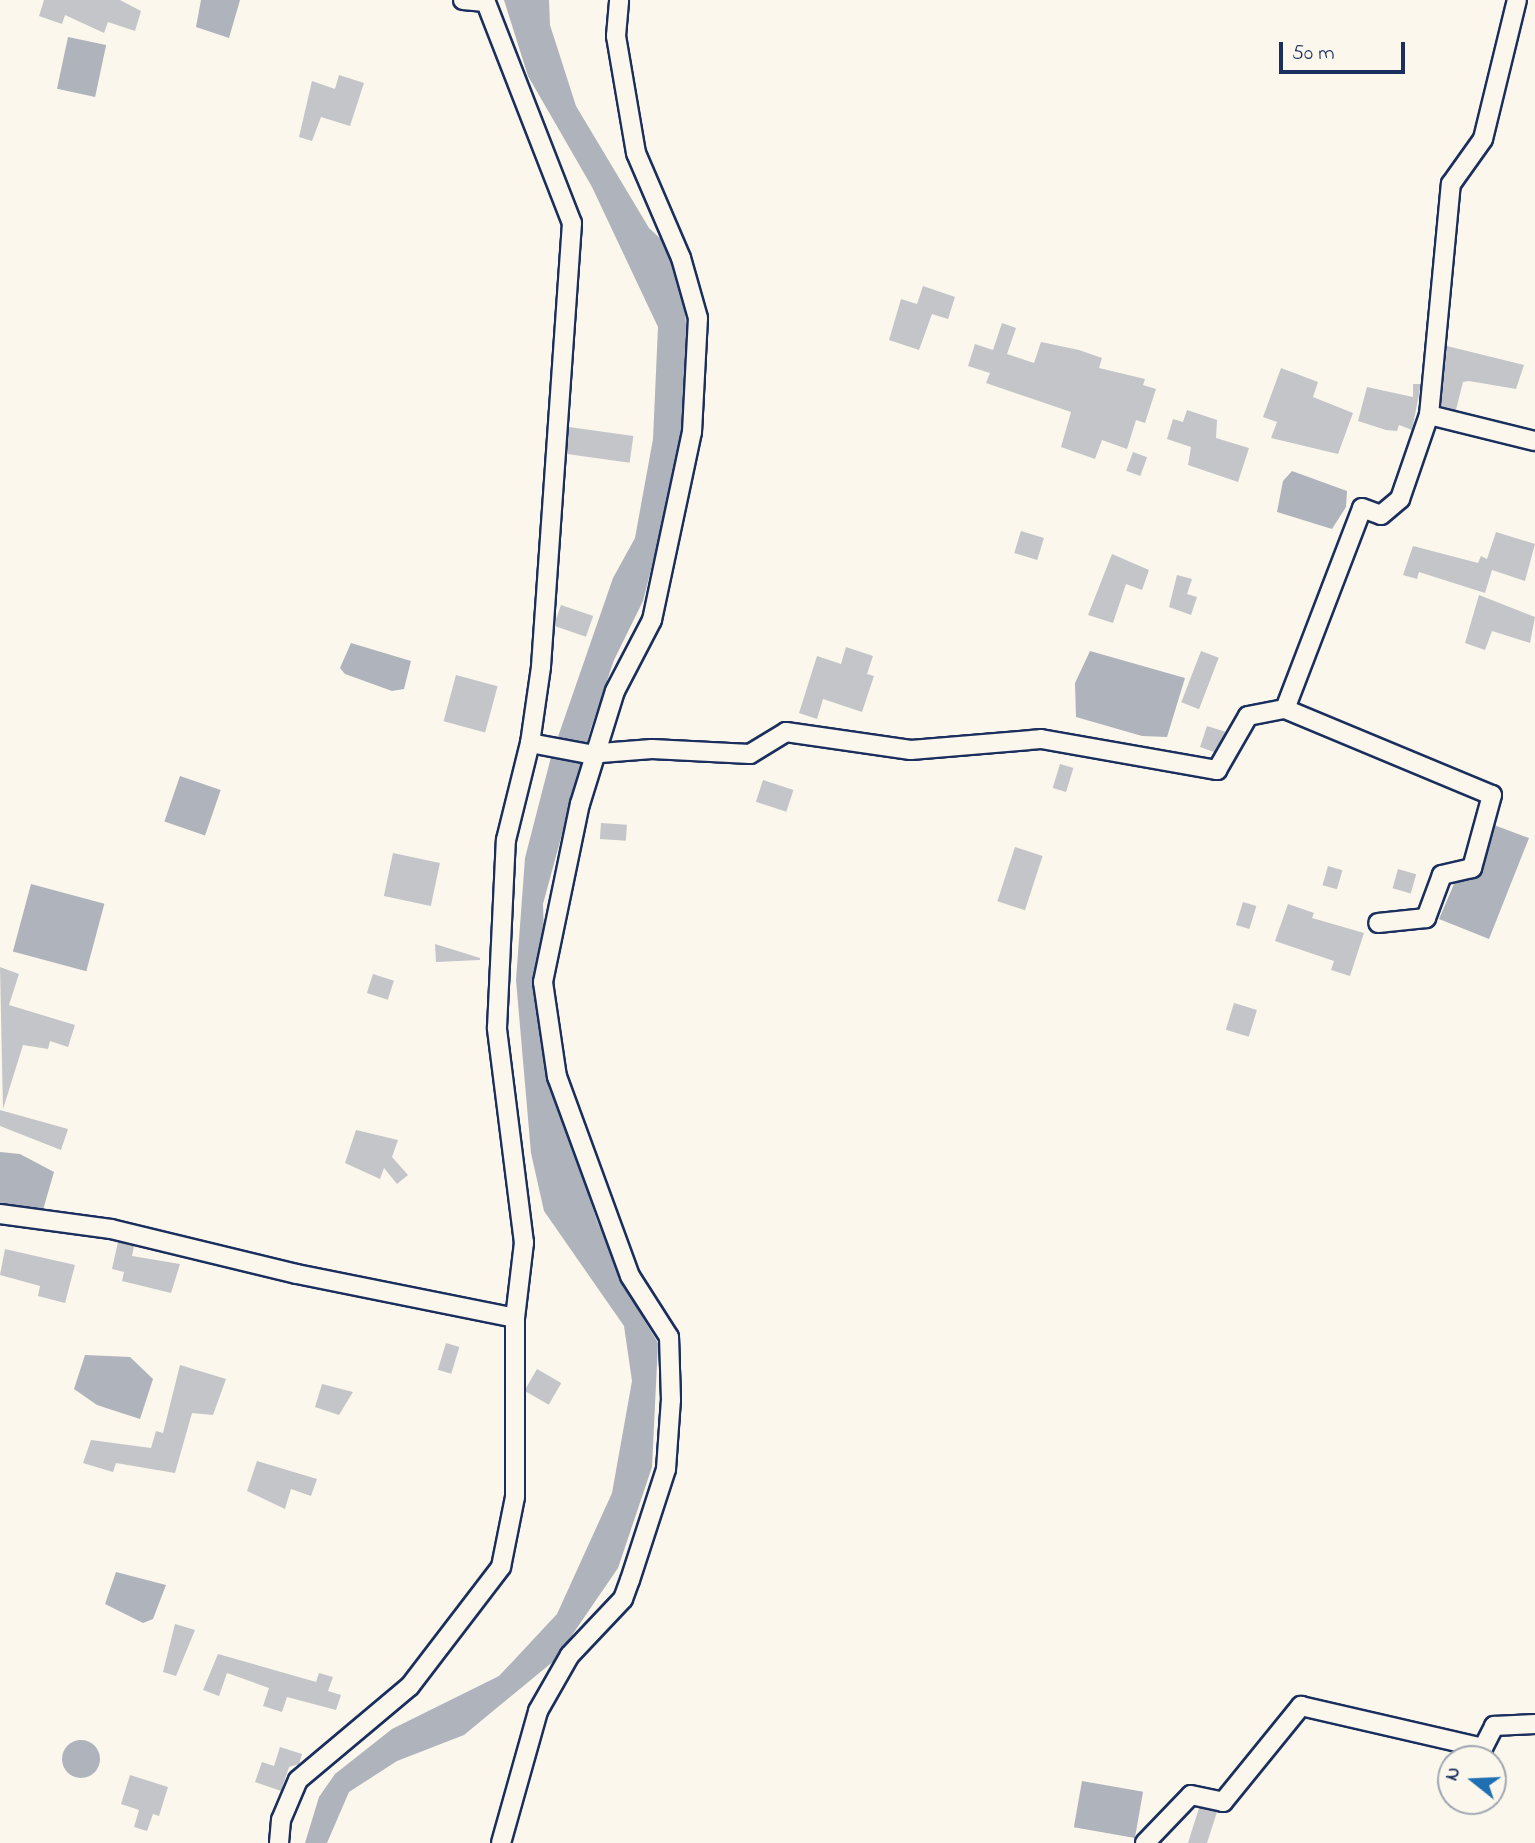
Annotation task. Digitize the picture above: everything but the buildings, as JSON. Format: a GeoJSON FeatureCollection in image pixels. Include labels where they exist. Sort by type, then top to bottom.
{"type":"FeatureCollection","features":[{"type":"Feature","properties":{"kind":"street"},"geometry":{"type":"LineString","coordinates":[[279,1843],[281,1820],[298,1780],[410,1686],[501,1567],[515,1497],[515,1318],[523,1243],[497,1028],[506,840],[530,743],[541,667],[572,223],[485,1],[463,0]]}},
{"type":"Feature","properties":{"kind":"street"},"geometry":{"type":"LineString","coordinates":[[501,1843],[538,1711],[570,1655],[623,1599],[666,1469],[669,1337],[630,1276],[557,1077],[543,982],[592,754],[615,691],[652,620],[692,432],[698,318],[681,258],[636,153],[616,36],[619,0]]}},
{"type":"Feature","properties":{"kind":"street"},"geometry":{"type":"LineString","coordinates":[[1284,709],[1362,508],[1381,515],[1400,499],[1429,415],[1451,184],[1483,139],[1517,0]]}},
{"type":"Feature","properties":{"kind":"street"},"geometry":{"type":"LineString","coordinates":[[1429,415],[1535,441]]}},
{"type":"Feature","properties":{"kind":"street"},"geometry":{"type":"LineString","coordinates":[[530,743],[551,749],[592,754],[652,749],[750,754],[786,733],[911,750],[1041,739],[1217,770],[1248,716],[1284,709],[1492,795],[1472,868],[1442,875],[1426,918],[1378,923]]}},
{"type":"Feature","properties":{"kind":"street"},"geometry":{"type":"LineString","coordinates":[[0,1214],[111,1229],[297,1274],[515,1318]]}},
{"type":"Feature","properties":{"kind":"street"},"geometry":{"type":"LineString","coordinates":[[1145,1843],[1191,1795],[1223,1802],[1301,1706],[1483,1748],[1494,1726],[1535,1724]]}},
{"type":"Feature","properties":{"kind":"shaded area"},"geometry":{"type":"Polygon","coordinates":[[[201,0],[240,0],[229,38],[196,27],[201,0]]]}},
{"type":"Feature","properties":{"kind":"shaded area"},"geometry":{"type":"Polygon","coordinates":[[[504,0],[549,0],[550,25],[576,106],[649,228],[681,258],[689,365],[683,443],[643,601],[614,660],[590,731],[543,904],[548,1052],[569,1135],[597,1221],[628,1293],[658,1343],[652,1467],[618,1568],[555,1660],[464,1735],[397,1761],[349,1792],[327,1843],[305,1843],[319,1797],[335,1774],[392,1729],[499,1676],[557,1614],[612,1493],[632,1381],[624,1326],[544,1211],[531,1153],[516,980],[525,858],[551,757],[613,578],[635,538],[653,439],[658,327],[592,187],[528,76],[504,0]]]}},
{"type":"Feature","properties":{"kind":"shaded area"},"geometry":{"type":"Polygon","coordinates":[[[68,37],[106,45],[95,97],[57,89],[68,37]]]}},
{"type":"Feature","properties":{"kind":"shaded area"},"geometry":{"type":"Polygon","coordinates":[[[1292,471],[1347,491],[1346,507],[1332,529],[1277,512],[1283,481],[1292,471]]]}},
{"type":"Feature","properties":{"kind":"shaded area"},"geometry":{"type":"Polygon","coordinates":[[[351,643],[411,661],[404,689],[392,691],[345,674],[340,668],[351,643]]]}},
{"type":"Feature","properties":{"kind":"shaded area"},"geometry":{"type":"Polygon","coordinates":[[[1090,651],[1185,678],[1167,737],[1142,736],[1076,717],[1075,683],[1090,651]]]}},
{"type":"Feature","properties":{"kind":"shaded area"},"geometry":{"type":"Polygon","coordinates":[[[180,776],[221,790],[205,835],[164,821],[180,776]]]}},
{"type":"Feature","properties":{"kind":"shaded area"},"geometry":{"type":"Polygon","coordinates":[[[1494,825],[1529,838],[1489,939],[1439,919],[1454,884],[1472,875],[1494,825]]]}},
{"type":"Feature","properties":{"kind":"shaded area"},"geometry":{"type":"Polygon","coordinates":[[[31,884],[104,904],[86,971],[13,952],[31,884]]]}},
{"type":"Feature","properties":{"kind":"shaded area"},"geometry":{"type":"Polygon","coordinates":[[[0,1152],[20,1154],[54,1172],[43,1210],[0,1207],[0,1152]]]}},
{"type":"Feature","properties":{"kind":"shaded area"},"geometry":{"type":"Polygon","coordinates":[[[85,1355],[130,1357],[153,1379],[140,1419],[97,1405],[74,1389],[85,1355]]]}},
{"type":"Feature","properties":{"kind":"shaded area"},"geometry":{"type":"Polygon","coordinates":[[[116,1572],[166,1585],[153,1619],[143,1623],[105,1604],[116,1572]]]}},
{"type":"Feature","properties":{"kind":"shaded area"},"geometry":{"type":"Polygon","coordinates":[[[81,1740],[94,1746],[100,1759],[94,1772],[81,1778],[68,1772],[62,1759],[68,1746],[81,1740]]]}},
{"type":"Feature","properties":{"kind":"shaded area"},"geometry":{"type":"Polygon","coordinates":[[[1082,1781],[1143,1792],[1135,1838],[1074,1827],[1082,1781]]]}}]}
